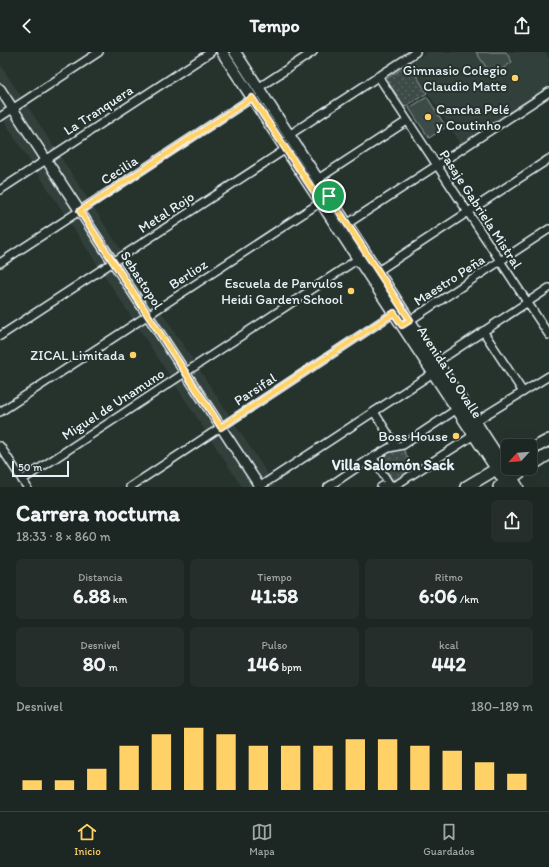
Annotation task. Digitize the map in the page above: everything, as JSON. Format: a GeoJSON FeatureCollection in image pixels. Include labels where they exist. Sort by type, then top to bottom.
{"type":"FeatureCollection","features":[{"type":"Feature","properties":{"kind":"main road","name":"Avenida Lo Ovalle"},"geometry":{"type":"LineString","coordinates":[[222,52],[286,149],[325,199],[347,224],[378,271],[433,373],[474,434],[501,464]]}},
{"type":"Feature","properties":{"kind":"main road","name":"Avenida Lo Ovalle"},"geometry":{"type":"LineString","coordinates":[[235,52],[318,179],[325,199],[358,259],[394,313],[406,323],[437,362],[476,421],[501,463]]}},
{"type":"Feature","properties":{"kind":"main road"},"geometry":{"type":"LineString","coordinates":[[537,446],[549,440]]}},
{"type":"Feature","properties":{"kind":"main road"},"geometry":{"type":"LineString","coordinates":[[537,462],[549,454]]}},
{"type":"Feature","properties":{"kind":"main road"},"geometry":{"type":"LineString","coordinates":[[466,487],[501,467]]}},
{"type":"Feature","properties":{"kind":"main road"},"geometry":{"type":"LineString","coordinates":[[506,483],[517,475]]}},
{"type":"Feature","properties":{"kind":"main road","name":"Avenida Lo Ovalle"},"geometry":{"type":"LineString","coordinates":[[506,483],[518,487]]}},
{"type":"Feature","properties":{"kind":"street"},"geometry":{"type":"LineString","coordinates":[[0,117],[99,52]]}},
{"type":"Feature","properties":{"kind":"street","name":"La Tranquera"},"geometry":{"type":"LineString","coordinates":[[0,190],[211,52]]}},
{"type":"Feature","properties":{"kind":"street"},"geometry":{"type":"LineString","coordinates":[[258,88],[313,52]]}},
{"type":"Feature","properties":{"kind":"street"},"geometry":{"type":"LineString","coordinates":[[289,135],[411,53]]}},
{"type":"Feature","properties":{"kind":"street","name":"Pasaje Gabriela Mistral"},"geometry":{"type":"LineString","coordinates":[[378,76],[549,335]]}},
{"type":"Feature","properties":{"kind":"street","name":"Sebastopol"},"geometry":{"type":"LineString","coordinates":[[0,89],[260,487]]}},
{"type":"Feature","properties":{"kind":"street"},"geometry":{"type":"LineString","coordinates":[[347,224],[549,92]]}},
{"type":"Feature","properties":{"kind":"street","name":"Cecilia"},"geometry":{"type":"LineString","coordinates":[[0,263],[252,98]]}},
{"type":"Feature","properties":{"kind":"street"},"geometry":{"type":"LineString","coordinates":[[318,179],[407,121]]}},
{"type":"Feature","properties":{"kind":"street","name":"Metal Rojo"},"geometry":{"type":"LineString","coordinates":[[0,336],[286,149]]}},
{"type":"Feature","properties":{"kind":"street"},"geometry":{"type":"LineString","coordinates":[[378,271],[549,158]]}},
{"type":"Feature","properties":{"kind":"street","name":"Berlioz"},"geometry":{"type":"LineString","coordinates":[[0,412],[325,199]]}},
{"type":"Feature","properties":{"kind":"street","name":"Maestro Peña"},"geometry":{"type":"LineString","coordinates":[[406,323],[549,229]]}},
{"type":"Feature","properties":{"kind":"street","name":"Miguel de Unamuno"},"geometry":{"type":"LineString","coordinates":[[22,480],[358,259]]}},
{"type":"Feature","properties":{"kind":"street"},"geometry":{"type":"LineString","coordinates":[[437,362],[549,288]]}},
{"type":"Feature","properties":{"kind":"street","name":"Parsifal"},"geometry":{"type":"LineString","coordinates":[[130,487],[394,313]]}},
{"type":"Feature","properties":{"kind":"street"},"geometry":{"type":"LineString","coordinates":[[483,332],[523,392]]}},
{"type":"Feature","properties":{"kind":"street"},"geometry":{"type":"LineString","coordinates":[[260,487],[433,373]]}},
{"type":"Feature","properties":{"kind":"street"},"geometry":{"type":"LineString","coordinates":[[476,421],[549,376]]}},
{"type":"Feature","properties":{"kind":"street"},"geometry":{"type":"LineString","coordinates":[[328,487],[389,448],[403,445],[457,409]]}},
{"type":"Feature","properties":{"kind":"street"},"geometry":{"type":"LineString","coordinates":[[374,412],[396,446]]}},
{"type":"Feature","properties":{"kind":"street"},"geometry":{"type":"LineString","coordinates":[[382,487],[385,485],[394,486],[474,434]]}},
{"type":"Feature","properties":{"kind":"street"},"geometry":{"type":"LineString","coordinates":[[0,446],[27,487]]}},
{"type":"Feature","properties":{"kind":"street"},"geometry":{"type":"LineString","coordinates":[[373,458],[394,486]]}},
{"type":"Feature","properties":{"kind":"shaded area"},"geometry":{"type":"Polygon","coordinates":[[[428,52],[545,52],[549,59],[549,87],[461,144],[409,64],[428,52]]]}},
{"type":"Feature","properties":{"kind":"shaded area"},"geometry":{"type":"Polygon","coordinates":[[[476,52],[506,52],[512,62],[492,76],[476,52]]]}},
{"type":"Feature","properties":{"kind":"shaded area"},"geometry":{"type":"Polygon","coordinates":[[[0,64],[276,487],[242,487],[0,115],[0,64]]]}},
{"type":"Feature","properties":{"kind":"shaded area"},"geometry":{"type":"Polygon","coordinates":[[[409,64],[427,93],[405,107],[386,79],[409,64]]]}},
{"type":"Feature","properties":{"kind":"shaded area","name":"Cancha Pelé y Coutinho"},"geometry":{"type":"Polygon","coordinates":[[[427,97],[446,127],[429,138],[409,108],[427,97]]]}},
{"type":"Feature","properties":{"kind":"shaded area"},"geometry":{"type":"Polygon","coordinates":[[[403,449],[415,470],[405,477],[395,480],[387,479],[376,460],[392,450],[403,449]]]}},
{"type":"Feature","properties":{"kind":"place","name":"Gimnasio Colegio Claudio Matte"},"geometry":{"type":"Point","coordinates":[515,78]}},
{"type":"Feature","properties":{"kind":"place","name":"Cancha Pelé y Coutinho"},"geometry":{"type":"Point","coordinates":[428,117]}},
{"type":"Feature","properties":{"kind":"place","name":"Escuela de Parvulos Heidi Garden School"},"geometry":{"type":"Point","coordinates":[351,291]}},
{"type":"Feature","properties":{"kind":"place","name":"ZICAL Limitada"},"geometry":{"type":"Point","coordinates":[133,355]}},
{"type":"Feature","properties":{"kind":"place","name":"Boss House"},"geometry":{"type":"Point","coordinates":[456,436]}},
{"type":"Feature","properties":{"kind":"district","name":"Villa Salomón Sack"},"geometry":{"type":"Point","coordinates":[393,465]}},
{"type":"Feature","properties":{"kind":"route"},"geometry":{"type":"LineString","coordinates":[[252,98],[321,202],[329,196],[410,320],[402,325],[394,313],[221,427],[80,211],[252,98]]}}]}
